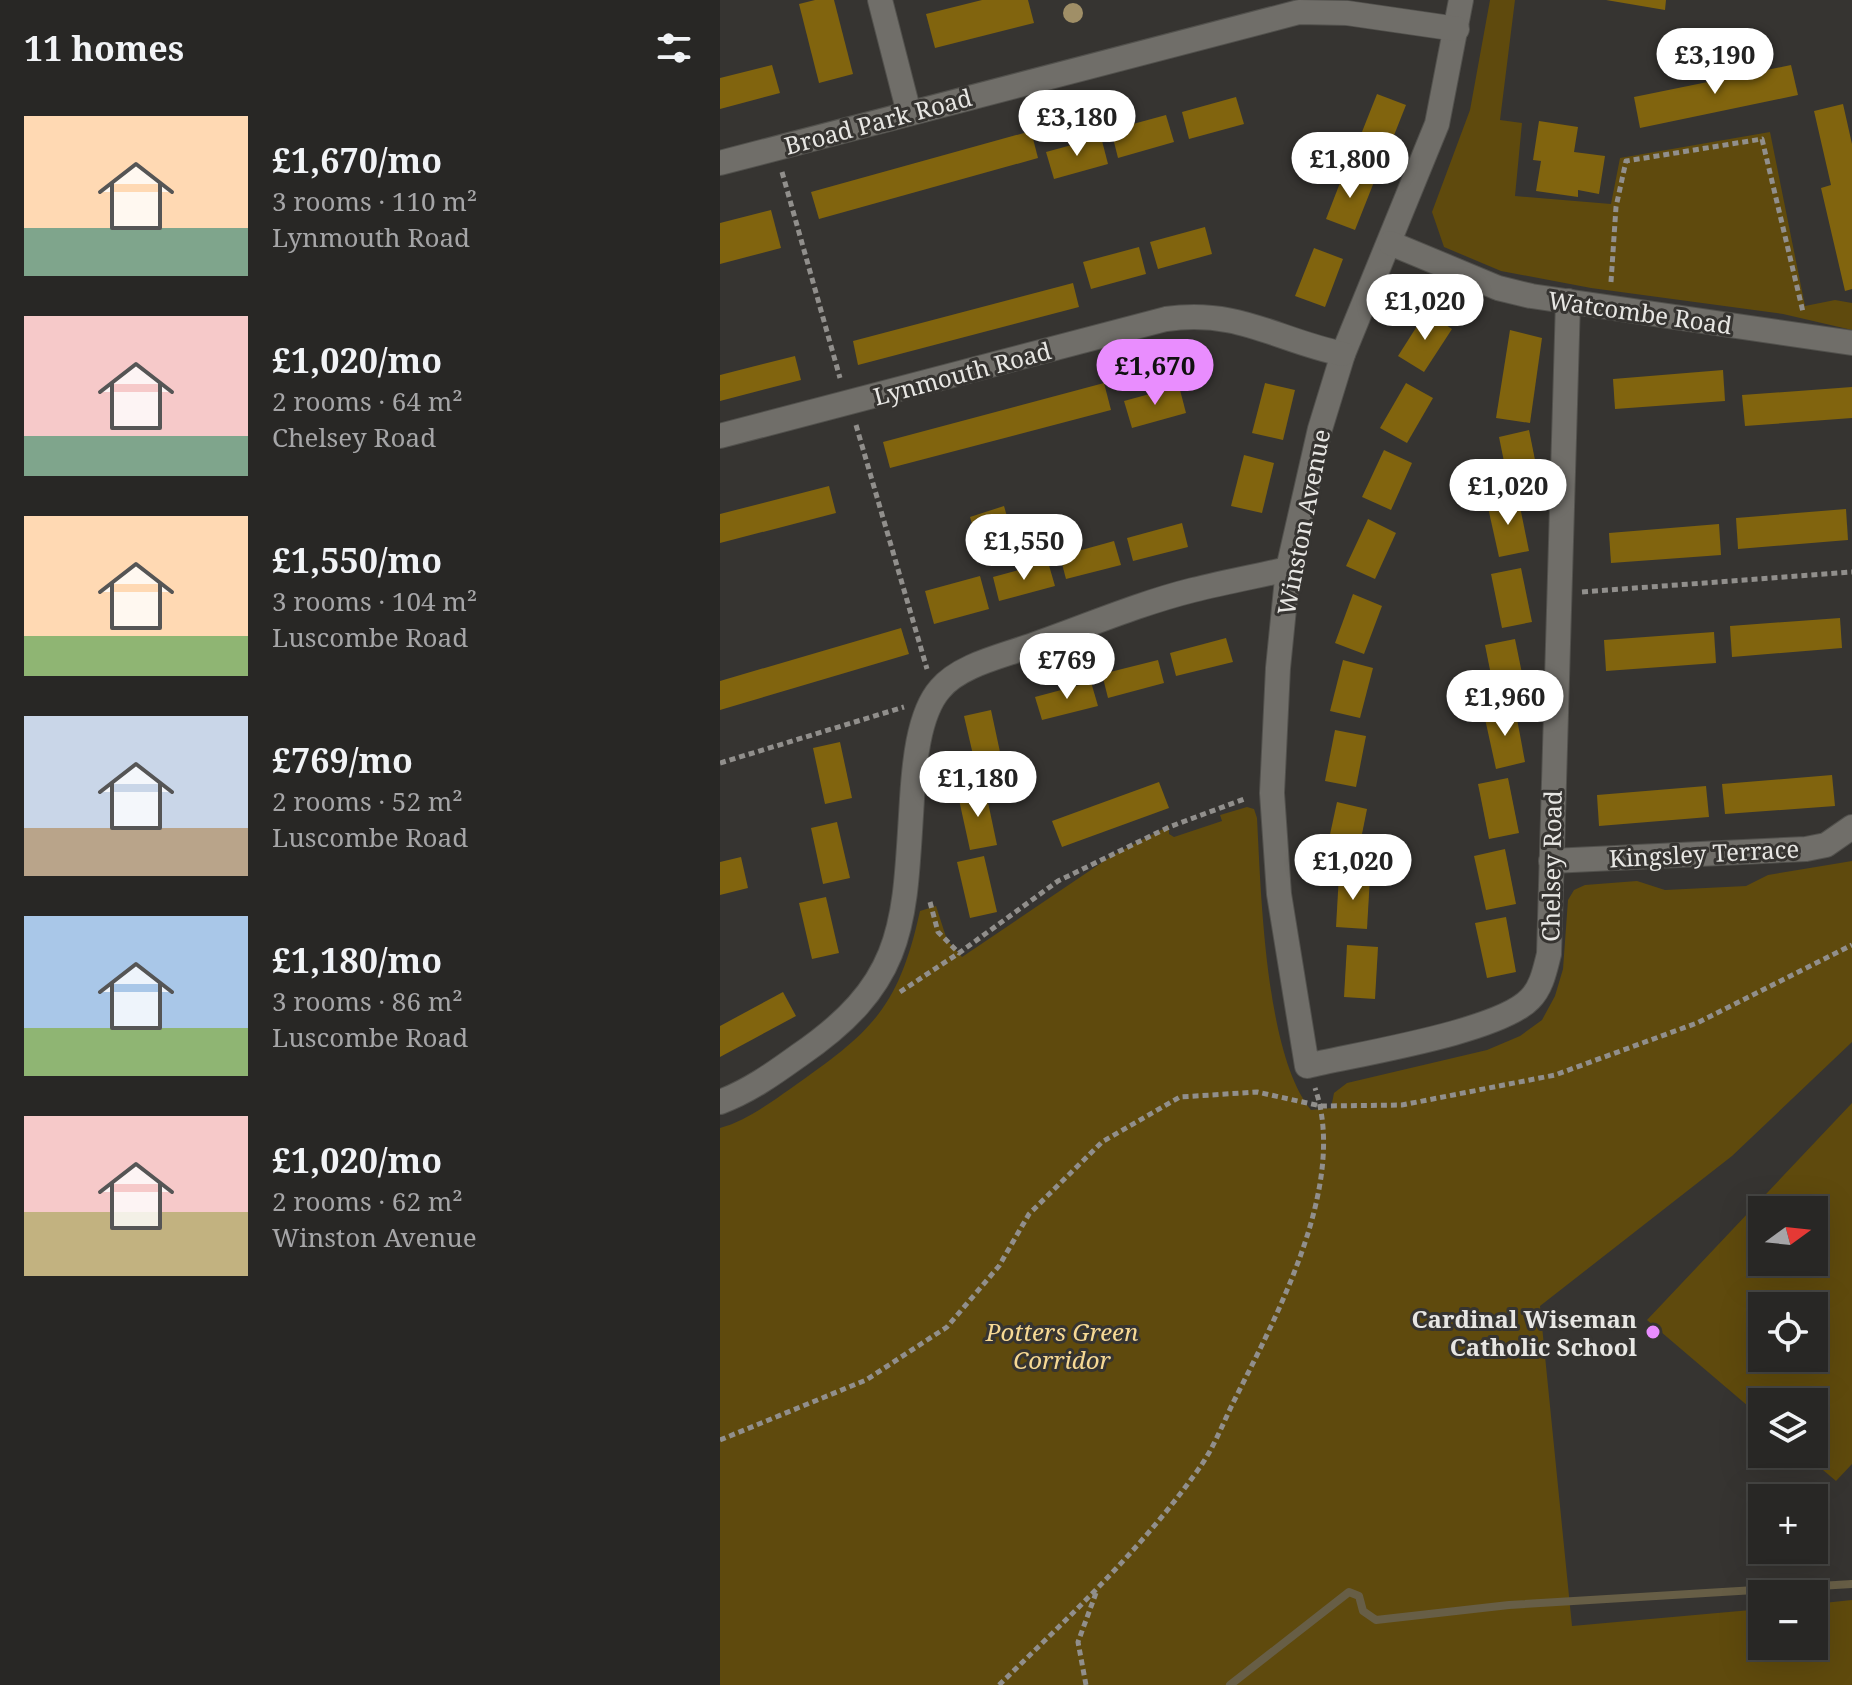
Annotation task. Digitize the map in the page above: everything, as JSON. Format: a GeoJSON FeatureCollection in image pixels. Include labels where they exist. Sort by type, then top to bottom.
{"type":"FeatureCollection","features":[{"type":"Feature","properties":{"kind":"street"},"geometry":{"type":"LineString","coordinates":[[880,0],[909,113]]}},
{"type":"Feature","properties":{"kind":"street","name":"Winston Avenue"},"geometry":{"type":"LineString","coordinates":[[1307,1066],[1279,894],[1272,793],[1278,668],[1288,569],[1320,429],[1343,354],[1437,124],[1461,0]]}},
{"type":"Feature","properties":{"kind":"street","name":"Broad Park Road"},"geometry":{"type":"LineString","coordinates":[[720,163],[1299,12],[1347,13],[1457,29]]}},
{"type":"Feature","properties":{"kind":"street","name":"Watcombe Road"},"geometry":{"type":"LineString","coordinates":[[1390,243],[1498,288],[1852,343]]}},
{"type":"Feature","properties":{"kind":"street","name":"Chelsey Road"},"geometry":{"type":"LineString","coordinates":[[1307,1066],[1497,1022],[1517,1011],[1532,997],[1543,978],[1549,954],[1568,301]]}},
{"type":"Feature","properties":{"kind":"street","name":"Lynmouth Road"},"geometry":{"type":"LineString","coordinates":[[720,436],[1166,319],[1196,315],[1257,326],[1343,354]]}},
{"type":"Feature","properties":{"kind":"street"},"geometry":{"type":"LineString","coordinates":[[720,1102],[749,1089],[832,1033],[855,1012],[869,993],[896,943],[919,738],[939,689],[957,675],[988,662],[1191,590],[1288,569]]}},
{"type":"Feature","properties":{"kind":"street","name":"Kingsley Terrace"},"geometry":{"type":"LineString","coordinates":[[1551,861],[1806,849],[1826,845],[1852,827]]}},
{"type":"Feature","properties":{"kind":"path"},"geometry":{"type":"LineString","coordinates":[[1608,307],[1616,207],[1626,161],[1762,139],[1808,323],[1805,337]]}},
{"type":"Feature","properties":{"kind":"path"},"geometry":{"type":"LineString","coordinates":[[720,763],[934,699],[775,148]]}},
{"type":"Feature","properties":{"kind":"path"},"geometry":{"type":"LineString","coordinates":[[1560,589],[1583,592],[1852,572]]}},
{"type":"Feature","properties":{"kind":"path"},"geometry":{"type":"LineString","coordinates":[[869,993],[895,996],[1058,881],[1169,827],[1254,796],[1272,793]]}},
{"type":"Feature","properties":{"kind":"path"},"geometry":{"type":"LineString","coordinates":[[904,891],[927,891],[938,932],[959,953]]}},
{"type":"Feature","properties":{"kind":"path"},"geometry":{"type":"LineString","coordinates":[[720,1440],[866,1380],[947,1327],[999,1266],[1029,1214],[1102,1142],[1180,1097],[1257,1092],[1321,1106],[1402,1105],[1555,1075],[1697,1023],[1852,945]]}},
{"type":"Feature","properties":{"kind":"path"},"geometry":{"type":"LineString","coordinates":[[999,1685],[1098,1589],[1201,1466],[1264,1341],[1307,1233],[1319,1190],[1323,1147],[1321,1106],[1307,1066]]}},
{"type":"Feature","properties":{"kind":"path"},"geometry":{"type":"LineString","coordinates":[[1086,1685],[1078,1642],[1098,1589]]}},
{"type":"Feature","properties":{"kind":"green space"},"geometry":{"type":"Polygon","coordinates":[[[1490,0],[1515,0],[1500,120],[1522,123],[1515,196],[1611,204],[1620,158],[1770,132],[1805,306],[1835,300],[1852,303],[1852,330],[1783,314],[1591,288],[1501,271],[1444,247],[1432,212],[1470,110],[1490,0]]]}},
{"type":"Feature","properties":{"kind":"green space","name":"Potters Green Corridor"},"geometry":{"type":"Polygon","coordinates":[[[1247,807],[1254,809],[1257,818],[1264,928],[1275,1013],[1296,1084],[1311,1110],[1331,1108],[1334,1093],[1347,1083],[1487,1050],[1520,1036],[1542,1020],[1555,996],[1563,969],[1568,900],[1574,890],[1585,885],[1637,881],[1665,890],[1746,886],[1768,875],[1852,861],[1852,1042],[1732,1156],[1540,1306],[1572,1626],[1748,1610],[1748,1660],[1828,1660],[1828,1603],[1852,1600],[1852,1685],[720,1685],[720,1128],[747,1117],[774,1100],[861,1034],[891,996],[902,973],[920,911],[936,906],[947,940],[962,957],[1113,855],[1169,826],[1169,834],[1174,837],[1222,821],[1220,815],[1247,807]]]}},
{"type":"Feature","properties":{"kind":"green space"},"geometry":{"type":"Polygon","coordinates":[[[1852,1103],[1852,1464],[1836,1481],[1821,1468],[1828,1468],[1828,1388],[1748,1388],[1748,1406],[1647,1320],[1748,1213],[1748,1276],[1828,1276],[1828,1196],[1764,1196],[1852,1103]]]}},
{"type":"Feature","properties":{"kind":"building"},"geometry":{"type":"Polygon","coordinates":[[[834,0],[853,74],[819,83],[799,4],[834,0]]]}},
{"type":"Feature","properties":{"kind":"building"},"geometry":{"type":"Polygon","coordinates":[[[982,0],[1028,0],[1034,23],[935,48],[926,14],[982,0]]]}},
{"type":"Feature","properties":{"kind":"building"},"geometry":{"type":"Polygon","coordinates":[[[1606,0],[1666,0],[1665,10],[1606,0]]]}},
{"type":"Feature","properties":{"kind":"building"},"geometry":{"type":"Polygon","coordinates":[[[772,65],[780,93],[720,109],[720,78],[772,65]]]}},
{"type":"Feature","properties":{"kind":"building"},"geometry":{"type":"Polygon","coordinates":[[[1791,65],[1798,95],[1640,128],[1634,97],[1791,65]]]}},
{"type":"Feature","properties":{"kind":"building"},"geometry":{"type":"Polygon","coordinates":[[[1377,94],[1406,105],[1387,153],[1358,142],[1377,94]]]}},
{"type":"Feature","properties":{"kind":"building"},"geometry":{"type":"Polygon","coordinates":[[[1236,97],[1244,124],[1189,139],[1182,112],[1236,97]]]}},
{"type":"Feature","properties":{"kind":"building"},"geometry":{"type":"Polygon","coordinates":[[[1843,104],[1852,144],[1852,289],[1845,291],[1821,188],[1831,185],[1814,111],[1843,104]]]}},
{"type":"Feature","properties":{"kind":"building"},"geometry":{"type":"Polygon","coordinates":[[[1166,115],[1174,142],[1118,158],[1111,130],[1166,115]]]}},
{"type":"Feature","properties":{"kind":"building"},"geometry":{"type":"Polygon","coordinates":[[[1539,121],[1578,127],[1574,152],[1605,156],[1599,194],[1578,190],[1578,197],[1536,191],[1541,161],[1533,160],[1539,121]]]}},
{"type":"Feature","properties":{"kind":"building"},"geometry":{"type":"Polygon","coordinates":[[[1031,131],[1038,158],[819,219],[811,192],[1031,131]]]}},
{"type":"Feature","properties":{"kind":"building"},"geometry":{"type":"Polygon","coordinates":[[[1101,137],[1108,164],[1054,179],[1046,152],[1101,137]]]}},
{"type":"Feature","properties":{"kind":"building"},"geometry":{"type":"Polygon","coordinates":[[[1345,170],[1374,182],[1355,230],[1326,219],[1345,170]]]}},
{"type":"Feature","properties":{"kind":"building"},"geometry":{"type":"Polygon","coordinates":[[[771,210],[781,248],[720,264],[720,223],[771,210]]]}},
{"type":"Feature","properties":{"kind":"building"},"geometry":{"type":"Polygon","coordinates":[[[1205,227],[1212,254],[1158,269],[1150,242],[1205,227]]]}},
{"type":"Feature","properties":{"kind":"building"},"geometry":{"type":"Polygon","coordinates":[[[1139,247],[1146,274],[1091,289],[1083,262],[1139,247]]]}},
{"type":"Feature","properties":{"kind":"building"},"geometry":{"type":"Polygon","coordinates":[[[1314,248],[1343,259],[1325,307],[1295,296],[1314,248]]]}},
{"type":"Feature","properties":{"kind":"building"},"geometry":{"type":"Polygon","coordinates":[[[1073,283],[1079,307],[858,365],[853,341],[1073,283]]]}},
{"type":"Feature","properties":{"kind":"building"},"geometry":{"type":"Polygon","coordinates":[[[1426,312],[1452,329],[1424,372],[1398,356],[1426,312]]]}},
{"type":"Feature","properties":{"kind":"building"},"geometry":{"type":"Polygon","coordinates":[[[1510,330],[1542,338],[1530,423],[1496,418],[1510,330]]]}},
{"type":"Feature","properties":{"kind":"building"},"geometry":{"type":"Polygon","coordinates":[[[795,356],[801,380],[720,401],[720,375],[795,356]]]}},
{"type":"Feature","properties":{"kind":"building"},"geometry":{"type":"Polygon","coordinates":[[[1723,370],[1725,401],[1615,409],[1613,379],[1723,370]]]}},
{"type":"Feature","properties":{"kind":"building"},"geometry":{"type":"Polygon","coordinates":[[[1104,383],[1111,410],[890,468],[883,442],[1104,383]]]}},
{"type":"Feature","properties":{"kind":"building"},"geometry":{"type":"Polygon","coordinates":[[[1265,383],[1295,390],[1283,440],[1252,433],[1265,383]]]}},
{"type":"Feature","properties":{"kind":"building"},"geometry":{"type":"Polygon","coordinates":[[[1406,383],[1433,398],[1407,443],[1380,428],[1406,383]]]}},
{"type":"Feature","properties":{"kind":"building"},"geometry":{"type":"Polygon","coordinates":[[[1179,386],[1186,413],[1132,428],[1124,401],[1179,386]]]}},
{"type":"Feature","properties":{"kind":"building"},"geometry":{"type":"Polygon","coordinates":[[[1852,387],[1852,418],[1745,426],[1742,395],[1852,387]]]}},
{"type":"Feature","properties":{"kind":"building"},"geometry":{"type":"Polygon","coordinates":[[[1529,430],[1540,485],[1510,491],[1499,437],[1529,430]]]}},
{"type":"Feature","properties":{"kind":"building"},"geometry":{"type":"Polygon","coordinates":[[[1384,450],[1412,463],[1391,510],[1362,497],[1384,450]]]}},
{"type":"Feature","properties":{"kind":"building"},"geometry":{"type":"Polygon","coordinates":[[[1244,455],[1274,463],[1262,513],[1231,506],[1244,455]]]}},
{"type":"Feature","properties":{"kind":"building"},"geometry":{"type":"Polygon","coordinates":[[[829,486],[836,513],[720,543],[720,514],[829,486]]]}},
{"type":"Feature","properties":{"kind":"building"},"geometry":{"type":"Polygon","coordinates":[[[1518,497],[1529,551],[1499,557],[1487,503],[1518,497]]]}},
{"type":"Feature","properties":{"kind":"building"},"geometry":{"type":"Polygon","coordinates":[[[1004,506],[1010,527],[976,538],[970,517],[1004,506]]]}},
{"type":"Feature","properties":{"kind":"building"},"geometry":{"type":"Polygon","coordinates":[[[1846,509],[1848,540],[1738,549],[1736,518],[1846,509]]]}},
{"type":"Feature","properties":{"kind":"building"},"geometry":{"type":"Polygon","coordinates":[[[1368,519],[1396,533],[1375,579],[1346,566],[1368,519]]]}},
{"type":"Feature","properties":{"kind":"building"},"geometry":{"type":"Polygon","coordinates":[[[1182,523],[1188,547],[1133,561],[1127,538],[1182,523]]]}},
{"type":"Feature","properties":{"kind":"building"},"geometry":{"type":"Polygon","coordinates":[[[1719,524],[1721,555],[1611,563],[1609,533],[1719,524]]]}},
{"type":"Feature","properties":{"kind":"building"},"geometry":{"type":"Polygon","coordinates":[[[1114,541],[1121,565],[1066,579],[1060,556],[1114,541]]]}},
{"type":"Feature","properties":{"kind":"building"},"geometry":{"type":"Polygon","coordinates":[[[1048,562],[1055,586],[999,601],[993,577],[1048,562]]]}},
{"type":"Feature","properties":{"kind":"building"},"geometry":{"type":"Polygon","coordinates":[[[1521,568],[1532,622],[1502,628],[1491,574],[1521,568]]]}},
{"type":"Feature","properties":{"kind":"building"},"geometry":{"type":"Polygon","coordinates":[[[980,576],[989,609],[934,624],[925,591],[980,576]]]}},
{"type":"Feature","properties":{"kind":"building"},"geometry":{"type":"Polygon","coordinates":[[[1353,594],[1382,606],[1364,654],[1335,643],[1353,594]]]}},
{"type":"Feature","properties":{"kind":"building"},"geometry":{"type":"Polygon","coordinates":[[[1840,618],[1842,648],[1732,657],[1730,626],[1840,618]]]}},
{"type":"Feature","properties":{"kind":"building"},"geometry":{"type":"Polygon","coordinates":[[[901,628],[909,654],[720,710],[720,681],[901,628]]]}},
{"type":"Feature","properties":{"kind":"building"},"geometry":{"type":"Polygon","coordinates":[[[1714,632],[1716,663],[1606,671],[1604,640],[1714,632]]]}},
{"type":"Feature","properties":{"kind":"building"},"geometry":{"type":"Polygon","coordinates":[[[1226,638],[1233,662],[1176,676],[1170,653],[1226,638]]]}},
{"type":"Feature","properties":{"kind":"building"},"geometry":{"type":"Polygon","coordinates":[[[1515,639],[1526,693],[1496,700],[1485,645],[1515,639]]]}},
{"type":"Feature","properties":{"kind":"building"},"geometry":{"type":"Polygon","coordinates":[[[1158,660],[1164,683],[1108,698],[1102,674],[1158,660]]]}},
{"type":"Feature","properties":{"kind":"building"},"geometry":{"type":"Polygon","coordinates":[[[1343,660],[1373,668],[1360,718],[1330,711],[1343,660]]]}},
{"type":"Feature","properties":{"kind":"building"},"geometry":{"type":"Polygon","coordinates":[[[1091,682],[1098,706],[1042,720],[1035,697],[1091,682]]]}},
{"type":"Feature","properties":{"kind":"building"},"geometry":{"type":"Polygon","coordinates":[[[1515,708],[1525,762],[1496,769],[1484,714],[1515,708]]]}},
{"type":"Feature","properties":{"kind":"building"},"geometry":{"type":"Polygon","coordinates":[[[991,710],[1003,766],[977,772],[964,716],[991,710]]]}},
{"type":"Feature","properties":{"kind":"building"},"geometry":{"type":"Polygon","coordinates":[[[1335,730],[1366,736],[1356,787],[1325,781],[1335,730]]]}},
{"type":"Feature","properties":{"kind":"building"},"geometry":{"type":"Polygon","coordinates":[[[840,742],[852,798],[825,804],[813,748],[840,742]]]}},
{"type":"Feature","properties":{"kind":"building"},"geometry":{"type":"Polygon","coordinates":[[[1832,775],[1835,806],[1725,814],[1722,784],[1832,775]]]}},
{"type":"Feature","properties":{"kind":"building"},"geometry":{"type":"Polygon","coordinates":[[[1508,778],[1519,833],[1489,839],[1478,784],[1508,778]]]}},
{"type":"Feature","properties":{"kind":"building"},"geometry":{"type":"Polygon","coordinates":[[[1159,782],[1169,808],[1062,847],[1052,821],[1159,782]]]}},
{"type":"Feature","properties":{"kind":"building"},"geometry":{"type":"Polygon","coordinates":[[[1706,786],[1709,817],[1599,826],[1597,795],[1706,786]]]}},
{"type":"Feature","properties":{"kind":"building"},"geometry":{"type":"Polygon","coordinates":[[[985,788],[997,845],[970,850],[958,795],[985,788]]]}},
{"type":"Feature","properties":{"kind":"building"},"geometry":{"type":"Polygon","coordinates":[[[1337,802],[1367,809],[1357,859],[1326,853],[1337,802]]]}},
{"type":"Feature","properties":{"kind":"building"},"geometry":{"type":"Polygon","coordinates":[[[837,822],[850,878],[823,884],[811,828],[837,822]]]}},
{"type":"Feature","properties":{"kind":"building"},"geometry":{"type":"Polygon","coordinates":[[[1505,849],[1516,904],[1486,910],[1474,856],[1505,849]]]}},
{"type":"Feature","properties":{"kind":"building"},"geometry":{"type":"Polygon","coordinates":[[[984,856],[997,912],[970,918],[957,862],[984,856]]]}},
{"type":"Feature","properties":{"kind":"building"},"geometry":{"type":"Polygon","coordinates":[[[741,857],[748,888],[720,895],[720,862],[741,857]]]}},
{"type":"Feature","properties":{"kind":"building"},"geometry":{"type":"Polygon","coordinates":[[[1339,875],[1370,877],[1367,929],[1336,927],[1339,875]]]}},
{"type":"Feature","properties":{"kind":"building"},"geometry":{"type":"Polygon","coordinates":[[[826,897],[839,953],[812,959],[799,903],[826,897]]]}},
{"type":"Feature","properties":{"kind":"building"},"geometry":{"type":"Polygon","coordinates":[[[1506,917],[1516,972],[1487,978],[1475,923],[1506,917]]]}},
{"type":"Feature","properties":{"kind":"building"},"geometry":{"type":"Polygon","coordinates":[[[1347,945],[1378,947],[1375,999],[1344,997],[1347,945]]]}},
{"type":"Feature","properties":{"kind":"building"},"geometry":{"type":"Polygon","coordinates":[[[783,992],[796,1016],[720,1057],[720,1026],[783,992]]]}},
{"type":"Feature","properties":{"kind":"waterway"},"geometry":{"type":"LineString","coordinates":[[1230,1685],[1349,1592],[1359,1596],[1363,1611],[1376,1620],[1509,1605],[1852,1584]]}},
{"type":"Feature","properties":{"kind":"place","name":"Cardinal Wiseman Catholic School"},"geometry":{"type":"Point","coordinates":[1653,1332]}}]}
